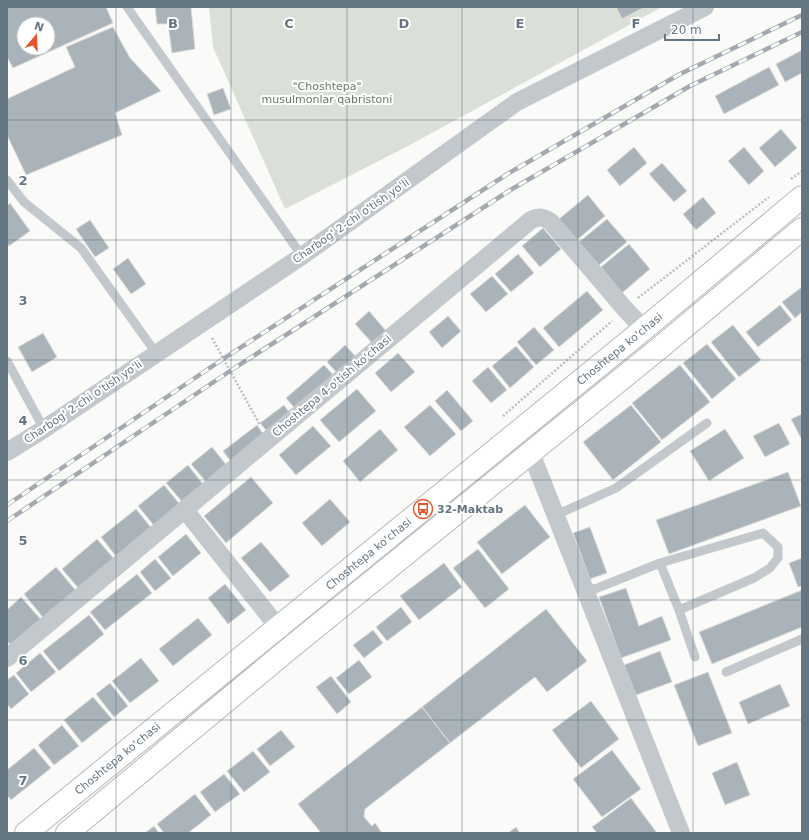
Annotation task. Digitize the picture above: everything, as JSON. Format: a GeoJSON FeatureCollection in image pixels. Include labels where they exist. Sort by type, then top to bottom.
{"type":"FeatureCollection","features":[{"type":"Feature","properties":{"kind":"main road","name":"Choshtepa ko'chasi"},"geometry":{"type":"LineString","coordinates":[[26,833],[644,329],[796,188]]}},
{"type":"Feature","properties":{"kind":"main road"},"geometry":{"type":"LineString","coordinates":[[67,833],[290,648],[532,453],[802,229]]}},
{"type":"Feature","properties":{"kind":"main road"},"geometry":{"type":"LineString","coordinates":[[132,746],[150,764]]}},
{"type":"Feature","properties":{"kind":"street","name":"Charbog' 2-chi o'tish yo'li"},"geometry":{"type":"LineString","coordinates":[[7,452],[44,429],[302,256],[517,102],[705,7]]}},
{"type":"Feature","properties":{"kind":"street","name":"Choshtepa 4-o'tish ko'chasi"},"geometry":{"type":"LineString","coordinates":[[7,658],[531,220],[537,217],[545,218],[551,222],[625,309],[644,329]]}},
{"type":"Feature","properties":{"kind":"street"},"geometry":{"type":"LineString","coordinates":[[532,453],[681,833]]}},
{"type":"Feature","properties":{"kind":"street"},"geometry":{"type":"LineString","coordinates":[[184,510],[278,627]]}},
{"type":"Feature","properties":{"kind":"lane"},"geometry":{"type":"LineString","coordinates":[[127,7],[302,256]]}},
{"type":"Feature","properties":{"kind":"lane"},"geometry":{"type":"LineString","coordinates":[[7,180],[24,202],[81,248],[156,353]]}},
{"type":"Feature","properties":{"kind":"lane"},"geometry":{"type":"LineString","coordinates":[[7,361],[44,429]]}},
{"type":"Feature","properties":{"kind":"lane"},"geometry":{"type":"LineString","coordinates":[[556,515],[616,488],[707,423]]}},
{"type":"Feature","properties":{"kind":"lane"},"geometry":{"type":"LineString","coordinates":[[584,586],[595,589],[660,563],[763,533],[778,546],[778,558],[770,568],[754,578],[679,610]]}},
{"type":"Feature","properties":{"kind":"lane"},"geometry":{"type":"LineString","coordinates":[[660,563],[679,610],[695,657]]}},
{"type":"Feature","properties":{"kind":"lane"},"geometry":{"type":"LineString","coordinates":[[726,672],[802,639]]}},
{"type":"Feature","properties":{"kind":"path"},"geometry":{"type":"LineString","coordinates":[[796,188],[802,170]]}},
{"type":"Feature","properties":{"kind":"path"},"geometry":{"type":"LineString","coordinates":[[625,309],[772,194]]}},
{"type":"Feature","properties":{"kind":"path"},"geometry":{"type":"LineString","coordinates":[[203,322],[268,440]]}},
{"type":"Feature","properties":{"kind":"green space","name":"\"Choshtepa\" musulmonlar qabristoni"},"geometry":{"type":"Polygon","coordinates":[[[209,7],[662,7],[408,146],[285,209],[213,47],[209,7]]]}},
{"type":"Feature","properties":{"kind":"building"},"geometry":{"type":"Polygon","coordinates":[[[7,7],[106,7],[113,23],[56,49],[56,16],[16,16],[16,56],[40,56],[13,68],[7,57],[7,7]]]}},
{"type":"Feature","properties":{"kind":"building"},"geometry":{"type":"Polygon","coordinates":[[[155,7],[191,7],[195,49],[172,53],[168,24],[157,24],[155,7]]]}},
{"type":"Feature","properties":{"kind":"building"},"geometry":{"type":"Polygon","coordinates":[[[616,7],[645,7],[622,19],[616,7]]]}},
{"type":"Feature","properties":{"kind":"building"},"geometry":{"type":"Polygon","coordinates":[[[113,27],[130,58],[161,91],[115,113],[122,135],[26,175],[7,135],[7,99],[75,67],[66,47],[113,27]]]}},
{"type":"Feature","properties":{"kind":"building"},"geometry":{"type":"Polygon","coordinates":[[[802,50],[802,73],[785,82],[776,64],[802,50]]]}},
{"type":"Feature","properties":{"kind":"building"},"geometry":{"type":"Polygon","coordinates":[[[769,67],[779,85],[724,114],[715,96],[769,67]]]}},
{"type":"Feature","properties":{"kind":"building"},"geometry":{"type":"Polygon","coordinates":[[[223,88],[231,109],[214,115],[207,94],[223,88]]]}},
{"type":"Feature","properties":{"kind":"building"},"geometry":{"type":"Polygon","coordinates":[[[781,129],[797,148],[775,167],[759,148],[781,129]]]}},
{"type":"Feature","properties":{"kind":"building"},"geometry":{"type":"Polygon","coordinates":[[[634,147],[647,163],[620,186],[607,170],[634,147]]]}},
{"type":"Feature","properties":{"kind":"building"},"geometry":{"type":"Polygon","coordinates":[[[744,147],[764,171],[749,185],[728,161],[744,147]]]}},
{"type":"Feature","properties":{"kind":"building"},"geometry":{"type":"Polygon","coordinates":[[[662,163],[687,191],[674,202],[649,174],[662,163]]]}},
{"type":"Feature","properties":{"kind":"building"},"geometry":{"type":"Polygon","coordinates":[[[588,195],[605,216],[577,240],[559,219],[588,195]]]}},
{"type":"Feature","properties":{"kind":"building"},"geometry":{"type":"Polygon","coordinates":[[[703,197],[716,213],[696,230],[683,214],[703,197]]]}},
{"type":"Feature","properties":{"kind":"building"},"geometry":{"type":"Polygon","coordinates":[[[10,203],[30,231],[9,246],[7,243],[7,206],[10,203]]]}},
{"type":"Feature","properties":{"kind":"building"},"geometry":{"type":"Polygon","coordinates":[[[607,219],[627,242],[599,265],[579,242],[607,219]]]}},
{"type":"Feature","properties":{"kind":"building"},"geometry":{"type":"Polygon","coordinates":[[[90,220],[109,248],[95,257],[76,229],[90,220]]]}},
{"type":"Feature","properties":{"kind":"building"},"geometry":{"type":"Polygon","coordinates":[[[543,228],[561,249],[540,267],[522,246],[543,228]]]}},
{"type":"Feature","properties":{"kind":"building"},"geometry":{"type":"Polygon","coordinates":[[[629,244],[650,269],[622,293],[601,267],[629,244]]]}},
{"type":"Feature","properties":{"kind":"building"},"geometry":{"type":"Polygon","coordinates":[[[518,254],[534,273],[511,292],[495,274],[518,254]]]}},
{"type":"Feature","properties":{"kind":"building"},"geometry":{"type":"Polygon","coordinates":[[[128,258],[146,284],[131,294],[113,269],[128,258]]]}},
{"type":"Feature","properties":{"kind":"building"},"geometry":{"type":"Polygon","coordinates":[[[492,276],[508,294],[486,312],[470,294],[492,276]]]}},
{"type":"Feature","properties":{"kind":"building"},"geometry":{"type":"Polygon","coordinates":[[[802,287],[802,312],[795,318],[782,302],[802,287]]]}},
{"type":"Feature","properties":{"kind":"building"},"geometry":{"type":"Polygon","coordinates":[[[587,291],[603,310],[559,347],[543,328],[587,291]]]}},
{"type":"Feature","properties":{"kind":"building"},"geometry":{"type":"Polygon","coordinates":[[[780,305],[792,320],[758,347],[746,332],[780,305]]]}},
{"type":"Feature","properties":{"kind":"building"},"geometry":{"type":"Polygon","coordinates":[[[369,311],[387,332],[373,344],[355,324],[369,311]]]}},
{"type":"Feature","properties":{"kind":"building"},"geometry":{"type":"Polygon","coordinates":[[[448,316],[461,331],[442,348],[429,332],[448,316]]]}},
{"type":"Feature","properties":{"kind":"building"},"geometry":{"type":"Polygon","coordinates":[[[733,325],[761,360],[739,377],[711,342],[733,325]]]}},
{"type":"Feature","properties":{"kind":"building"},"geometry":{"type":"Polygon","coordinates":[[[534,327],[554,350],[536,365],[517,342],[534,327]]]}},
{"type":"Feature","properties":{"kind":"building"},"geometry":{"type":"Polygon","coordinates":[[[43,333],[57,357],[32,372],[18,347],[43,333]]]}},
{"type":"Feature","properties":{"kind":"building"},"geometry":{"type":"Polygon","coordinates":[[[707,344],[736,379],[712,399],[683,363],[707,344]]]}},
{"type":"Feature","properties":{"kind":"building"},"geometry":{"type":"Polygon","coordinates":[[[345,345],[357,358],[339,375],[327,362],[345,345]]]}},
{"type":"Feature","properties":{"kind":"building"},"geometry":{"type":"Polygon","coordinates":[[[516,346],[534,367],[510,388],[492,366],[516,346]]]}},
{"type":"Feature","properties":{"kind":"building"},"geometry":{"type":"Polygon","coordinates":[[[398,353],[415,372],[391,392],[375,373],[398,353]]]}},
{"type":"Feature","properties":{"kind":"building"},"geometry":{"type":"Polygon","coordinates":[[[324,365],[336,378],[298,412],[286,398],[324,365]]]}},
{"type":"Feature","properties":{"kind":"building"},"geometry":{"type":"Polygon","coordinates":[[[680,365],[710,402],[662,440],[632,403],[680,365]]]}},
{"type":"Feature","properties":{"kind":"building"},"geometry":{"type":"Polygon","coordinates":[[[488,367],[507,390],[491,403],[472,381],[488,367]]]}},
{"type":"Feature","properties":{"kind":"building"},"geometry":{"type":"Polygon","coordinates":[[[357,389],[376,411],[339,442],[320,420],[357,389]]]}},
{"type":"Feature","properties":{"kind":"building"},"geometry":{"type":"Polygon","coordinates":[[[447,390],[473,421],[461,431],[435,401],[447,390]]]}},
{"type":"Feature","properties":{"kind":"building"},"geometry":{"type":"Polygon","coordinates":[[[284,405],[293,418],[270,435],[260,423],[284,405]]]}},
{"type":"Feature","properties":{"kind":"building"},"geometry":{"type":"Polygon","coordinates":[[[430,405],[456,434],[430,456],[404,427],[430,405]]]}},
{"type":"Feature","properties":{"kind":"building"},"geometry":{"type":"Polygon","coordinates":[[[631,405],[661,442],[613,480],[583,442],[631,405]]]}},
{"type":"Feature","properties":{"kind":"building"},"geometry":{"type":"Polygon","coordinates":[[[802,414],[802,437],[801,438],[791,419],[802,414]]]}},
{"type":"Feature","properties":{"kind":"building"},"geometry":{"type":"Polygon","coordinates":[[[779,423],[790,444],[765,457],[753,436],[779,423]]]}},
{"type":"Feature","properties":{"kind":"building"},"geometry":{"type":"Polygon","coordinates":[[[257,425],[266,438],[232,463],[223,451],[257,425]]]}},
{"type":"Feature","properties":{"kind":"building"},"geometry":{"type":"Polygon","coordinates":[[[313,426],[331,446],[296,475],[279,455],[313,426]]]}},
{"type":"Feature","properties":{"kind":"building"},"geometry":{"type":"Polygon","coordinates":[[[380,429],[398,450],[360,482],[343,461],[380,429]]]}},
{"type":"Feature","properties":{"kind":"building"},"geometry":{"type":"Polygon","coordinates":[[[725,429],[744,458],[709,481],[690,451],[725,429]]]}},
{"type":"Feature","properties":{"kind":"building"},"geometry":{"type":"Polygon","coordinates":[[[212,447],[228,467],[208,484],[191,464],[212,447]]]}},
{"type":"Feature","properties":{"kind":"building"},"geometry":{"type":"Polygon","coordinates":[[[188,465],[205,487],[184,504],[166,483],[188,465]]]}},
{"type":"Feature","properties":{"kind":"building"},"geometry":{"type":"Polygon","coordinates":[[[788,472],[801,506],[669,554],[656,520],[788,472]]]}},
{"type":"Feature","properties":{"kind":"building"},"geometry":{"type":"Polygon","coordinates":[[[251,477],[273,503],[226,543],[204,516],[251,477]]]}},
{"type":"Feature","properties":{"kind":"building"},"geometry":{"type":"Polygon","coordinates":[[[164,485],[182,507],[156,528],[138,506],[164,485]]]}},
{"type":"Feature","properties":{"kind":"building"},"geometry":{"type":"Polygon","coordinates":[[[330,499],[350,522],[322,546],[302,523],[330,499]]]}},
{"type":"Feature","properties":{"kind":"building"},"geometry":{"type":"Polygon","coordinates":[[[525,505],[550,537],[502,574],[477,542],[525,505]]]}},
{"type":"Feature","properties":{"kind":"building"},"geometry":{"type":"Polygon","coordinates":[[[136,509],[153,530],[118,559],[101,537],[136,509]]]}},
{"type":"Feature","properties":{"kind":"building"},"geometry":{"type":"Polygon","coordinates":[[[590,527],[607,573],[590,579],[573,533],[590,527]]]}},
{"type":"Feature","properties":{"kind":"building"},"geometry":{"type":"Polygon","coordinates":[[[186,534],[201,553],[173,576],[158,557],[186,534]]]}},
{"type":"Feature","properties":{"kind":"building"},"geometry":{"type":"Polygon","coordinates":[[[97,539],[115,560],[80,590],[62,569],[97,539]]]}},
{"type":"Feature","properties":{"kind":"building"},"geometry":{"type":"Polygon","coordinates":[[[261,542],[290,576],[270,592],[241,558],[261,542]]]}},
{"type":"Feature","properties":{"kind":"building"},"geometry":{"type":"Polygon","coordinates":[[[478,549],[509,589],[485,608],[453,568],[478,549]]]}},
{"type":"Feature","properties":{"kind":"building"},"geometry":{"type":"Polygon","coordinates":[[[802,558],[802,586],[798,587],[789,563],[802,558]]]}},
{"type":"Feature","properties":{"kind":"building"},"geometry":{"type":"Polygon","coordinates":[[[155,559],[171,578],[155,591],[140,572],[155,559]]]}},
{"type":"Feature","properties":{"kind":"building"},"geometry":{"type":"Polygon","coordinates":[[[444,563],[462,587],[419,620],[400,596],[444,563]]]}},
{"type":"Feature","properties":{"kind":"building"},"geometry":{"type":"Polygon","coordinates":[[[56,567],[77,592],[45,620],[24,594],[56,567]]]}},
{"type":"Feature","properties":{"kind":"building"},"geometry":{"type":"Polygon","coordinates":[[[137,574],[152,593],[105,630],[90,612],[137,574]]]}},
{"type":"Feature","properties":{"kind":"building"},"geometry":{"type":"Polygon","coordinates":[[[225,584],[246,610],[228,624],[208,598],[225,584]]]}},
{"type":"Feature","properties":{"kind":"building"},"geometry":{"type":"Polygon","coordinates":[[[626,588],[639,626],[662,616],[671,640],[621,658],[599,597],[626,588]]]}},
{"type":"Feature","properties":{"kind":"building"},"geometry":{"type":"Polygon","coordinates":[[[802,590],[802,627],[712,664],[699,632],[802,590]]]}},
{"type":"Feature","properties":{"kind":"building"},"geometry":{"type":"Polygon","coordinates":[[[21,597],[43,622],[13,648],[7,641],[7,610],[21,597]]]}},
{"type":"Feature","properties":{"kind":"building"},"geometry":{"type":"Polygon","coordinates":[[[401,607],[412,622],[387,641],[376,627],[401,607]]]}},
{"type":"Feature","properties":{"kind":"building"},"geometry":{"type":"Polygon","coordinates":[[[546,609],[587,661],[547,692],[535,677],[450,743],[422,707],[546,609]]]}},
{"type":"Feature","properties":{"kind":"building"},"geometry":{"type":"Polygon","coordinates":[[[89,615],[104,634],[59,671],[43,651],[89,615]]]}},
{"type":"Feature","properties":{"kind":"building"},"geometry":{"type":"Polygon","coordinates":[[[198,618],[212,635],[173,666],[159,649],[198,618]]]}},
{"type":"Feature","properties":{"kind":"building"},"geometry":{"type":"Polygon","coordinates":[[[373,630],[383,643],[364,658],[353,645],[373,630]]]}},
{"type":"Feature","properties":{"kind":"building"},"geometry":{"type":"Polygon","coordinates":[[[660,651],[672,682],[636,695],[624,665],[660,651]]]}},
{"type":"Feature","properties":{"kind":"building"},"geometry":{"type":"Polygon","coordinates":[[[40,653],[56,672],[31,692],[16,673],[40,653]]]}},
{"type":"Feature","properties":{"kind":"building"},"geometry":{"type":"Polygon","coordinates":[[[141,658],[159,681],[130,703],[112,681],[141,658]]]}},
{"type":"Feature","properties":{"kind":"building"},"geometry":{"type":"Polygon","coordinates":[[[359,660],[372,677],[349,694],[336,678],[359,660]]]}},
{"type":"Feature","properties":{"kind":"building"},"geometry":{"type":"Polygon","coordinates":[[[708,672],[732,733],[698,746],[674,685],[708,672]]]}},
{"type":"Feature","properties":{"kind":"building"},"geometry":{"type":"Polygon","coordinates":[[[14,675],[29,694],[11,709],[7,704],[7,680],[14,675]]]}},
{"type":"Feature","properties":{"kind":"building"},"geometry":{"type":"Polygon","coordinates":[[[331,676],[351,702],[337,714],[316,687],[331,676]]]}},
{"type":"Feature","properties":{"kind":"building"},"geometry":{"type":"Polygon","coordinates":[[[110,683],[128,706],[114,717],[96,694],[110,683]]]}},
{"type":"Feature","properties":{"kind":"building"},"geometry":{"type":"Polygon","coordinates":[[[780,684],[790,706],[748,724],[739,702],[780,684]]]}},
{"type":"Feature","properties":{"kind":"building"},"geometry":{"type":"Polygon","coordinates":[[[93,697],[112,719],[82,743],[64,720],[93,697]]]}},
{"type":"Feature","properties":{"kind":"building"},"geometry":{"type":"Polygon","coordinates":[[[591,701],[619,739],[581,768],[552,730],[591,701]]]}},
{"type":"Feature","properties":{"kind":"building"},"geometry":{"type":"Polygon","coordinates":[[[422,707],[450,743],[365,809],[364,817],[372,826],[375,823],[382,833],[321,833],[298,804],[422,707]]]}},
{"type":"Feature","properties":{"kind":"building"},"geometry":{"type":"Polygon","coordinates":[[[62,725],[79,746],[54,765],[38,745],[62,725]]]}},
{"type":"Feature","properties":{"kind":"building"},"geometry":{"type":"Polygon","coordinates":[[[281,730],[295,747],[270,766],[257,749],[281,730]]]}},
{"type":"Feature","properties":{"kind":"building"},"geometry":{"type":"Polygon","coordinates":[[[34,748],[51,768],[11,800],[7,795],[7,770],[34,748]]]}},
{"type":"Feature","properties":{"kind":"building"},"geometry":{"type":"Polygon","coordinates":[[[612,750],[641,789],[602,817],[573,779],[612,750]]]}},
{"type":"Feature","properties":{"kind":"building"},"geometry":{"type":"Polygon","coordinates":[[[253,751],[270,772],[244,792],[227,771],[253,751]]]}},
{"type":"Feature","properties":{"kind":"building"},"geometry":{"type":"Polygon","coordinates":[[[737,762],[750,795],[725,805],[712,773],[737,762]]]}},
{"type":"Feature","properties":{"kind":"building"},"geometry":{"type":"Polygon","coordinates":[[[224,774],[240,794],[215,812],[200,792],[224,774]]]}},
{"type":"Feature","properties":{"kind":"building"},"geometry":{"type":"Polygon","coordinates":[[[195,794],[211,815],[188,833],[164,833],[157,824],[195,794]]]}},
{"type":"Feature","properties":{"kind":"building"},"geometry":{"type":"Polygon","coordinates":[[[631,798],[657,833],[597,833],[592,827],[631,798]]]}},
{"type":"Feature","properties":{"kind":"building"},"geometry":{"type":"Polygon","coordinates":[[[154,826],[159,833],[145,833],[154,826]]]}},
{"type":"Feature","properties":{"kind":"building"},"geometry":{"type":"Polygon","coordinates":[[[516,827],[520,833],[508,833],[516,827]]]}},
{"type":"Feature","properties":{"kind":"railway"},"geometry":{"type":"LineString","coordinates":[[7,505],[223,359],[509,173],[680,74],[802,15]]}},
{"type":"Feature","properties":{"kind":"railway"},"geometry":{"type":"LineString","coordinates":[[7,521],[230,371],[512,189],[690,86],[802,32]]}},
{"type":"Feature","properties":{"kind":"place","name":"32-Maktab"},"geometry":{"type":"Point","coordinates":[423,509]}}]}
